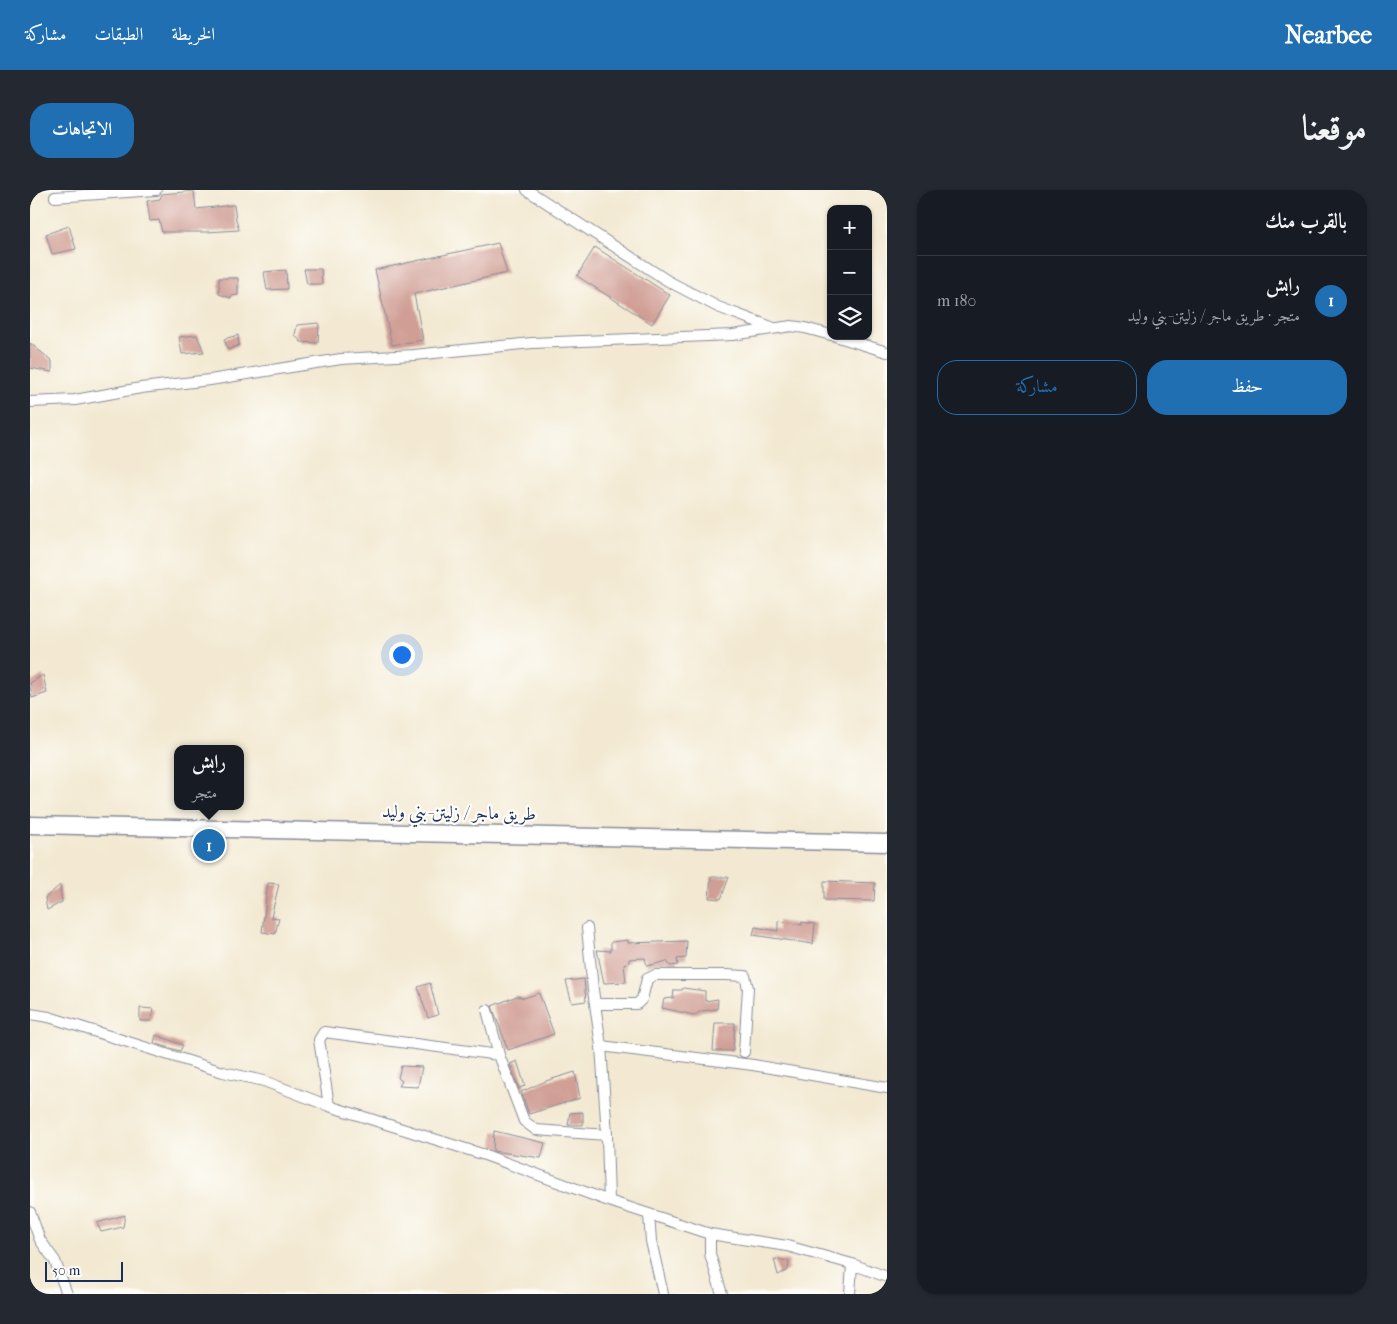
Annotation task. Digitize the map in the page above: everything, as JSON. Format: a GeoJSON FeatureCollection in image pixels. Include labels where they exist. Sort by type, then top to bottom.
{"type":"FeatureCollection","features":[{"type":"Feature","properties":{"kind":"highway","name":"طريق ماجر / زليتن-بني وليد"},"geometry":{"type":"LineString","coordinates":[[30,825],[887,843]]}},
{"type":"Feature","properties":{"kind":"street"},"geometry":{"type":"LineString","coordinates":[[55,197],[156,190]]}},
{"type":"Feature","properties":{"kind":"street"},"geometry":{"type":"LineString","coordinates":[[533,192],[668,281],[718,307],[775,328]]}},
{"type":"Feature","properties":{"kind":"street"},"geometry":{"type":"LineString","coordinates":[[30,402],[84,398],[341,359],[414,356],[532,343],[733,335],[791,326],[827,334]]}},
{"type":"Feature","properties":{"kind":"street"},"geometry":{"type":"LineString","coordinates":[[848,340],[887,352]]}},
{"type":"Feature","properties":{"kind":"street"},"geometry":{"type":"LineString","coordinates":[[586,928],[601,1046],[609,1201]]}},
{"type":"Feature","properties":{"kind":"street"},"geometry":{"type":"LineString","coordinates":[[595,1004],[637,1004],[642,1000],[647,979],[655,975],[745,976],[748,988],[744,1052]]}},
{"type":"Feature","properties":{"kind":"street"},"geometry":{"type":"LineString","coordinates":[[487,1010],[500,1055],[524,1121],[528,1126],[536,1130],[607,1135]]}},
{"type":"Feature","properties":{"kind":"street"},"geometry":{"type":"LineString","coordinates":[[30,1014],[49,1017],[222,1072],[264,1081],[329,1106],[484,1155],[649,1215],[710,1234],[787,1246],[852,1264],[887,1277]]}},
{"type":"Feature","properties":{"kind":"street"},"geometry":{"type":"LineString","coordinates":[[329,1106],[320,1046],[320,1040],[324,1032],[500,1055]]}},
{"type":"Feature","properties":{"kind":"street"},"geometry":{"type":"LineString","coordinates":[[601,1046],[753,1065],[887,1088]]}},
{"type":"Feature","properties":{"kind":"street"},"geometry":{"type":"LineString","coordinates":[[30,1212],[40,1240],[55,1261],[67,1294]]}},
{"type":"Feature","properties":{"kind":"street"},"geometry":{"type":"LineString","coordinates":[[649,1215],[651,1241],[662,1294]]}},
{"type":"Feature","properties":{"kind":"street"},"geometry":{"type":"LineString","coordinates":[[710,1234],[710,1254],[722,1294]]}},
{"type":"Feature","properties":{"kind":"street"},"geometry":{"type":"LineString","coordinates":[[850,1294],[852,1264]]}},
{"type":"Feature","properties":{"kind":"building"},"geometry":{"type":"Polygon","coordinates":[[[194,191],[196,209],[234,205],[239,230],[162,232],[159,220],[150,221],[147,201],[160,199],[162,194],[194,191]]]}},
{"type":"Feature","properties":{"kind":"building"},"geometry":{"type":"Polygon","coordinates":[[[69,226],[76,249],[52,254],[46,234],[69,226]]]}},
{"type":"Feature","properties":{"kind":"building"},"geometry":{"type":"Polygon","coordinates":[[[498,243],[507,273],[414,294],[423,340],[392,345],[375,270],[498,243]]]}},
{"type":"Feature","properties":{"kind":"building"},"geometry":{"type":"Polygon","coordinates":[[[595,247],[670,295],[652,324],[577,276],[595,247]]]}},
{"type":"Feature","properties":{"kind":"building"},"geometry":{"type":"Polygon","coordinates":[[[304,269],[321,269],[322,284],[307,284],[304,269]]]}},
{"type":"Feature","properties":{"kind":"building"},"geometry":{"type":"Polygon","coordinates":[[[286,270],[287,289],[267,290],[264,272],[286,270]]]}},
{"type":"Feature","properties":{"kind":"building"},"geometry":{"type":"Polygon","coordinates":[[[219,278],[238,278],[238,295],[231,296],[231,298],[219,294],[219,278]]]}},
{"type":"Feature","properties":{"kind":"building"},"geometry":{"type":"Polygon","coordinates":[[[319,323],[318,343],[301,342],[295,335],[297,325],[319,323]]]}},
{"type":"Feature","properties":{"kind":"building"},"geometry":{"type":"Polygon","coordinates":[[[197,335],[204,352],[182,354],[179,337],[197,335]]]}},
{"type":"Feature","properties":{"kind":"building"},"geometry":{"type":"Polygon","coordinates":[[[238,335],[239,345],[228,350],[224,339],[238,335]]]}},
{"type":"Feature","properties":{"kind":"building"},"geometry":{"type":"Polygon","coordinates":[[[30,343],[52,361],[52,372],[30,368],[30,343]]]}},
{"type":"Feature","properties":{"kind":"building"},"geometry":{"type":"Polygon","coordinates":[[[43,675],[47,693],[32,698],[30,683],[43,675]]]}},
{"type":"Feature","properties":{"kind":"building"},"geometry":{"type":"Polygon","coordinates":[[[711,877],[729,877],[721,899],[709,898],[711,877]]]}},
{"type":"Feature","properties":{"kind":"building"},"geometry":{"type":"Polygon","coordinates":[[[824,881],[875,883],[874,901],[824,900],[824,881]]]}},
{"type":"Feature","properties":{"kind":"building"},"geometry":{"type":"Polygon","coordinates":[[[268,883],[279,884],[271,917],[279,918],[275,934],[262,932],[268,883]]]}},
{"type":"Feature","properties":{"kind":"building"},"geometry":{"type":"Polygon","coordinates":[[[60,885],[62,902],[47,910],[45,898],[60,885]]]}},
{"type":"Feature","properties":{"kind":"building"},"geometry":{"type":"Polygon","coordinates":[[[778,921],[802,925],[802,922],[815,924],[813,944],[753,935],[755,927],[778,931],[778,921]]]}},
{"type":"Feature","properties":{"kind":"building"},"geometry":{"type":"Polygon","coordinates":[[[628,940],[628,943],[687,941],[686,958],[677,959],[678,965],[670,966],[667,961],[647,966],[645,958],[629,959],[629,962],[624,964],[626,982],[604,983],[597,950],[611,951],[611,942],[628,940]]]}},
{"type":"Feature","properties":{"kind":"building"},"geometry":{"type":"Polygon","coordinates":[[[584,979],[586,1001],[572,1003],[566,981],[584,979]]]}},
{"type":"Feature","properties":{"kind":"building"},"geometry":{"type":"Polygon","coordinates":[[[430,983],[438,1015],[428,1018],[418,987],[430,983]]]}},
{"type":"Feature","properties":{"kind":"building"},"geometry":{"type":"Polygon","coordinates":[[[683,988],[705,991],[705,1001],[718,999],[717,1009],[702,1011],[694,1015],[662,1008],[664,999],[673,998],[674,990],[682,990],[683,988]]]}},
{"type":"Feature","properties":{"kind":"building"},"geometry":{"type":"Polygon","coordinates":[[[539,993],[554,1034],[508,1050],[492,1006],[517,996],[524,998],[539,993]]]}},
{"type":"Feature","properties":{"kind":"building"},"geometry":{"type":"Polygon","coordinates":[[[140,1008],[154,1009],[151,1021],[140,1021],[140,1008]]]}},
{"type":"Feature","properties":{"kind":"building"},"geometry":{"type":"Polygon","coordinates":[[[715,1023],[735,1023],[733,1051],[713,1051],[715,1023]]]}},
{"type":"Feature","properties":{"kind":"building"},"geometry":{"type":"Polygon","coordinates":[[[156,1035],[183,1045],[180,1051],[154,1043],[156,1035]]]}},
{"type":"Feature","properties":{"kind":"building"},"geometry":{"type":"Polygon","coordinates":[[[517,1061],[525,1086],[519,1088],[510,1064],[517,1061]]]}},
{"type":"Feature","properties":{"kind":"building"},"geometry":{"type":"Polygon","coordinates":[[[401,1066],[422,1067],[418,1087],[399,1086],[402,1081],[398,1078],[401,1066]]]}},
{"type":"Feature","properties":{"kind":"building"},"geometry":{"type":"Polygon","coordinates":[[[575,1072],[580,1098],[529,1114],[521,1092],[546,1081],[575,1072]]]}},
{"type":"Feature","properties":{"kind":"building"},"geometry":{"type":"Polygon","coordinates":[[[583,1112],[583,1125],[568,1125],[570,1113],[583,1112]]]}},
{"type":"Feature","properties":{"kind":"building"},"geometry":{"type":"Polygon","coordinates":[[[494,1131],[545,1143],[541,1158],[493,1151],[494,1131]]]}},
{"type":"Feature","properties":{"kind":"building"},"geometry":{"type":"Polygon","coordinates":[[[125,1215],[123,1227],[101,1232],[97,1223],[125,1215]]]}},
{"type":"Feature","properties":{"kind":"building"},"geometry":{"type":"Polygon","coordinates":[[[774,1259],[789,1261],[788,1270],[778,1275],[774,1259]]]}},
{"type":"Feature","properties":{"kind":"place","name":"رابش"},"geometry":{"type":"Point","coordinates":[209,845]}}]}
